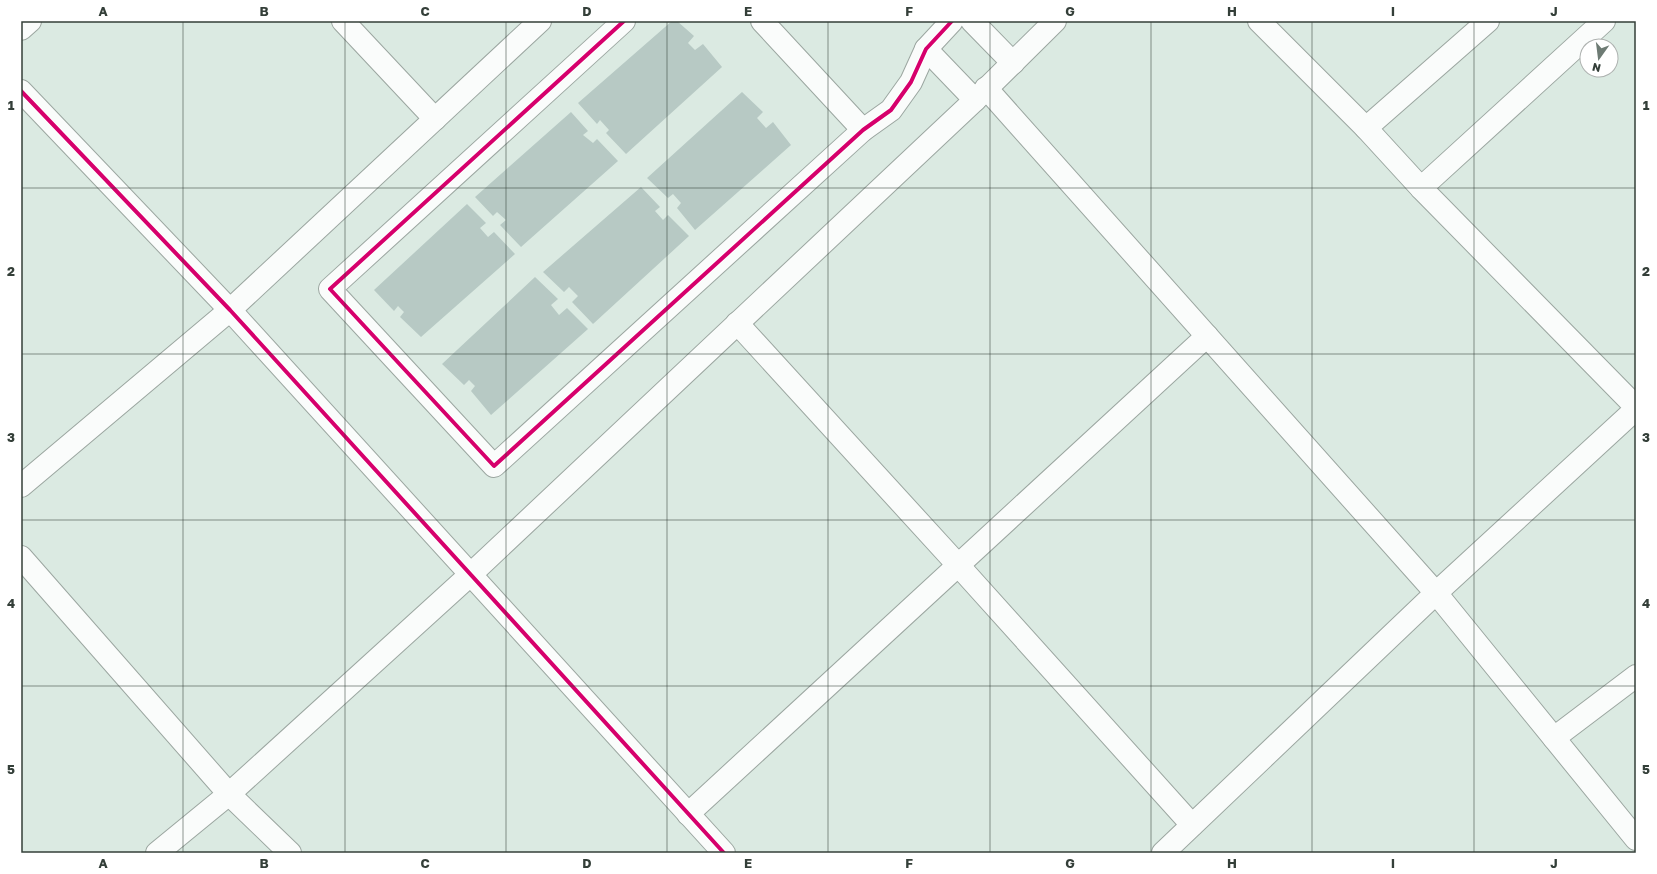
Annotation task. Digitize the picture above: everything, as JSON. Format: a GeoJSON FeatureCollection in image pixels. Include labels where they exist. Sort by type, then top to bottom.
{"type":"FeatureCollection","features":[{"type":"Feature","properties":{"kind":"street"},"geometry":{"type":"LineString","coordinates":[[21,29],[30,21]]}},
{"type":"Feature","properties":{"kind":"street"},"geometry":{"type":"LineString","coordinates":[[343,21],[435,119]]}},
{"type":"Feature","properties":{"kind":"street"},"geometry":{"type":"LineString","coordinates":[[21,486],[230,310],[540,21]]}},
{"type":"Feature","properties":{"kind":"street"},"geometry":{"type":"LineString","coordinates":[[624,21],[330,289],[494,466],[863,130],[891,110],[912,82],[926,49],[952,21]]}},
{"type":"Feature","properties":{"kind":"street"},"geometry":{"type":"LineString","coordinates":[[762,21],[863,130]]}},
{"type":"Feature","properties":{"kind":"street"},"geometry":{"type":"LineString","coordinates":[[972,21],[1013,64]]}},
{"type":"Feature","properties":{"kind":"street"},"geometry":{"type":"LineString","coordinates":[[157,853],[229,794],[470,575],[1013,64],[1055,21]]}},
{"type":"Feature","properties":{"kind":"street"},"geometry":{"type":"LineString","coordinates":[[1163,853],[1436,593],[1636,408],[1421,188],[1366,128],[1259,21]]}},
{"type":"Feature","properties":{"kind":"street"},"geometry":{"type":"LineString","coordinates":[[1366,128],[1488,21]]}},
{"type":"Feature","properties":{"kind":"street"},"geometry":{"type":"LineString","coordinates":[[1421,188],[1604,21]]}},
{"type":"Feature","properties":{"kind":"street"},"geometry":{"type":"LineString","coordinates":[[926,49],[980,94],[1207,336],[1436,593],[1636,840],[1623,853]]}},
{"type":"Feature","properties":{"kind":"street"},"geometry":{"type":"LineString","coordinates":[[21,91],[230,310],[724,853]]}},
{"type":"Feature","properties":{"kind":"street"},"geometry":{"type":"LineString","coordinates":[[737,323],[958,565],[1192,825]]}},
{"type":"Feature","properties":{"kind":"street"},"geometry":{"type":"LineString","coordinates":[[688,814],[1207,336]]}},
{"type":"Feature","properties":{"kind":"street"},"geometry":{"type":"LineString","coordinates":[[21,557],[229,794],[290,853]]}},
{"type":"Feature","properties":{"kind":"street"},"geometry":{"type":"LineString","coordinates":[[1554,738],[1636,676]]}},
{"type":"Feature","properties":{"kind":"building"},"geometry":{"type":"Polygon","coordinates":[[[672,21],[677,21],[694,36],[688,43],[695,50],[703,44],[722,67],[626,154],[606,133],[609,130],[600,120],[597,124],[578,103],[672,21]]]}},
{"type":"Feature","properties":{"kind":"building"},"geometry":{"type":"Polygon","coordinates":[[[742,92],[763,112],[757,118],[766,128],[773,122],[791,145],[695,230],[677,208],[681,203],[673,194],[668,198],[647,178],[742,92]]]}},
{"type":"Feature","properties":{"kind":"building"},"geometry":{"type":"Polygon","coordinates":[[[571,112],[588,131],[583,135],[593,143],[597,139],[618,161],[521,247],[500,225],[506,220],[497,212],[493,216],[475,197],[571,112]]]}},
{"type":"Feature","properties":{"kind":"building"},"geometry":{"type":"Polygon","coordinates":[[[641,187],[660,207],[655,211],[663,220],[668,215],[689,236],[593,324],[572,302],[578,296],[569,287],[564,292],[543,272],[641,187]]]}},
{"type":"Feature","properties":{"kind":"building"},"geometry":{"type":"Polygon","coordinates":[[[467,204],[486,223],[480,228],[488,237],[494,232],[515,254],[421,337],[400,317],[404,312],[398,306],[394,311],[374,290],[467,204]]]}},
{"type":"Feature","properties":{"kind":"building"},"geometry":{"type":"Polygon","coordinates":[[[535,277],[558,299],[551,305],[559,315],[567,308],[588,329],[491,415],[471,391],[475,386],[469,380],[464,385],[442,364],[535,277]]]}},
{"type":"Feature","properties":{"kind":"cycle path"},"geometry":{"type":"LineString","coordinates":[[624,21],[330,289],[494,466],[863,130],[891,110],[911,82],[926,49],[952,21]]}},
{"type":"Feature","properties":{"kind":"cycle path"},"geometry":{"type":"LineString","coordinates":[[21,91],[230,310],[724,853]]}}]}
